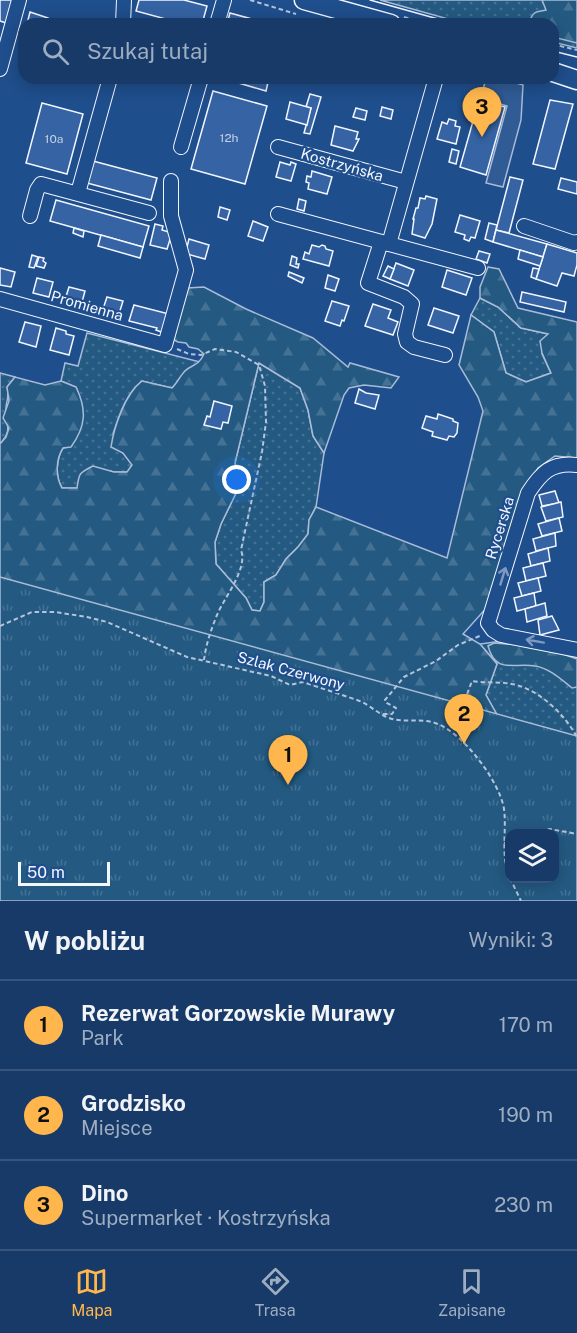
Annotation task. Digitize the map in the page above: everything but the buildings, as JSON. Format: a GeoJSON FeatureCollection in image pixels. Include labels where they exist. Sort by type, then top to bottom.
{"type":"FeatureCollection","features":[{"type":"Feature","properties":{"kind":"main road"},"geometry":{"type":"LineString","coordinates":[[305,8],[359,18]]}},
{"type":"Feature","properties":{"kind":"main road"},"geometry":{"type":"LineString","coordinates":[[559,68],[577,72]]}},
{"type":"Feature","properties":{"kind":"main road"},"geometry":{"type":"LineString","coordinates":[[559,74],[577,80]]}},
{"type":"Feature","properties":{"kind":"street"},"geometry":{"type":"LineString","coordinates":[[0,69],[19,0]]}},
{"type":"Feature","properties":{"kind":"street"},"geometry":{"type":"LineString","coordinates":[[123,18],[124,0]]}},
{"type":"Feature","properties":{"kind":"street"},"geometry":{"type":"LineString","coordinates":[[219,18],[224,0]]}},
{"type":"Feature","properties":{"kind":"street"},"geometry":{"type":"LineString","coordinates":[[78,193],[108,84]]}},
{"type":"Feature","properties":{"kind":"street"},"geometry":{"type":"LineString","coordinates":[[181,147],[199,84]]}},
{"type":"Feature","properties":{"kind":"street"},"geometry":{"type":"LineString","coordinates":[[434,84],[406,182],[385,243],[368,283],[404,297],[412,304],[405,334],[407,342],[414,347],[445,355]]}},
{"type":"Feature","properties":{"kind":"street","name":"Kostrzyńska"},"geometry":{"type":"LineString","coordinates":[[278,147],[406,182]]}},
{"type":"Feature","properties":{"kind":"street"},"geometry":{"type":"LineString","coordinates":[[165,345],[186,270],[171,216],[171,181]]}},
{"type":"Feature","properties":{"kind":"street"},"geometry":{"type":"LineString","coordinates":[[30,216],[37,190],[41,184],[149,213]]}},
{"type":"Feature","properties":{"kind":"street"},"geometry":{"type":"LineString","coordinates":[[278,214],[478,268]]}},
{"type":"Feature","properties":{"kind":"street"},"geometry":{"type":"LineString","coordinates":[[524,226],[574,243],[577,242]]}},
{"type":"Feature","properties":{"kind":"street","name":"Promienna"},"geometry":{"type":"LineString","coordinates":[[0,298],[165,345]]}},
{"type":"Feature","properties":{"kind":"street","name":"Rycerska"},"geometry":{"type":"LineString","coordinates":[[493,630],[488,623],[489,617],[528,493],[539,475],[550,468],[566,464],[577,465]]}},
{"type":"Feature","properties":{"kind":"street"},"geometry":{"type":"LineString","coordinates":[[493,630],[501,635],[577,650]]}},
{"type":"Feature","properties":{"kind":"path"},"geometry":{"type":"LineString","coordinates":[[250,0],[305,8]]}},
{"type":"Feature","properties":{"kind":"path"},"geometry":{"type":"LineString","coordinates":[[559,46],[577,50]]}},
{"type":"Feature","properties":{"kind":"path"},"geometry":{"type":"LineString","coordinates":[[165,345],[189,354],[201,355],[215,349],[236,352],[259,365],[265,386],[266,422],[262,452],[241,550],[244,557],[237,579],[225,596],[211,631],[204,660]]}},
{"type":"Feature","properties":{"kind":"path","name":"Szlak Czerwony"},"geometry":{"type":"LineString","coordinates":[[0,626],[32,612],[71,614],[106,622],[187,657],[271,676],[290,685],[303,682],[366,703],[390,718],[437,723],[449,730],[482,763],[502,798],[505,820],[505,856]]}},
{"type":"Feature","properties":{"kind":"path"},"geometry":{"type":"LineString","coordinates":[[382,714],[392,714],[395,711],[396,708],[385,702],[385,699],[404,676],[436,661],[458,645],[493,630]]}},
{"type":"Feature","properties":{"kind":"path"},"geometry":{"type":"LineString","coordinates":[[464,744],[469,719],[464,705],[472,681],[490,684],[507,683],[530,691],[550,703],[577,737]]}},
{"type":"Feature","properties":{"kind":"path"},"geometry":{"type":"LineString","coordinates":[[559,831],[577,834]]}},
{"type":"Feature","properties":{"kind":"path","name":"Szlak Czerwony"},"geometry":{"type":"LineString","coordinates":[[513,883],[522,901]]}},
{"type":"Feature","properties":{"kind":"green space"},"geometry":{"type":"Polygon","coordinates":[[[380,0],[577,0],[577,48],[559,44],[559,18],[444,18],[380,0]]]}},
{"type":"Feature","properties":{"kind":"green space"},"geometry":{"type":"Polygon","coordinates":[[[542,0],[577,0],[577,43],[559,38],[559,18],[531,18],[537,12],[546,10],[542,0]]]}},
{"type":"Feature","properties":{"kind":"green space"},"geometry":{"type":"Polygon","coordinates":[[[488,267],[499,269],[518,308],[577,322],[577,458],[555,456],[538,468],[517,508],[490,604],[463,634],[480,644],[497,664],[486,695],[501,722],[0,901],[0,444],[9,428],[3,418],[9,401],[7,387],[15,377],[45,385],[61,381],[76,387],[82,403],[82,425],[71,447],[63,448],[57,468],[62,488],[77,488],[80,474],[93,466],[114,472],[127,472],[132,465],[123,453],[111,447],[121,411],[136,387],[142,381],[172,388],[185,371],[202,358],[204,354],[198,349],[170,338],[187,288],[204,287],[246,309],[313,338],[348,367],[350,363],[399,377],[391,388],[364,385],[349,388],[344,395],[324,453],[313,436],[308,410],[300,388],[259,363],[235,463],[239,487],[215,542],[216,564],[246,598],[252,610],[260,611],[264,602],[264,582],[276,575],[286,559],[308,534],[309,520],[316,507],[447,558],[483,411],[478,397],[459,365],[471,315],[494,332],[506,373],[526,382],[551,373],[542,353],[540,341],[548,334],[521,328],[498,307],[480,298],[480,287],[488,267]]]}},
{"type":"Feature","properties":{"kind":"green space"},"geometry":{"type":"Polygon","coordinates":[[[480,298],[498,307],[521,328],[549,334],[542,354],[551,373],[526,382],[506,373],[494,332],[471,315],[480,298]]]}},
{"type":"Feature","properties":{"kind":"green space"},"geometry":{"type":"Polygon","coordinates":[[[87,333],[200,362],[185,371],[172,388],[142,381],[132,392],[124,405],[113,434],[132,464],[128,472],[98,469],[78,488],[62,488],[57,473],[59,457],[63,448],[71,446],[76,439],[83,418],[83,410],[76,387],[61,381],[65,363],[78,366],[87,333]]]}},
{"type":"Feature","properties":{"kind":"green space"},"geometry":{"type":"Polygon","coordinates":[[[259,363],[300,388],[308,410],[313,436],[324,453],[316,507],[309,520],[308,534],[286,559],[276,575],[264,582],[264,602],[260,611],[252,610],[246,598],[216,564],[215,542],[239,487],[235,463],[259,363]]]}},
{"type":"Feature","properties":{"kind":"green space"},"geometry":{"type":"Polygon","coordinates":[[[0,373],[15,377],[7,387],[8,428],[0,444],[0,373]]]}},
{"type":"Feature","properties":{"kind":"green space"},"geometry":{"type":"Polygon","coordinates":[[[0,577],[577,736],[577,901],[0,901],[0,577]]]}},
{"type":"Feature","properties":{"kind":"green space"},"geometry":{"type":"Polygon","coordinates":[[[509,640],[577,654],[577,750],[550,819],[553,829],[505,829],[505,883],[559,883],[559,846],[577,901],[430,901],[501,722],[486,695],[497,664],[480,644],[509,640]]]}},
{"type":"Feature","properties":{"kind":"green space"},"geometry":{"type":"Polygon","coordinates":[[[494,643],[522,645],[577,659],[577,687],[572,688],[540,667],[501,664],[491,655],[488,646],[494,643]]]}},
{"type":"Feature","properties":{"kind":"shaded area"},"geometry":{"type":"Polygon","coordinates":[[[484,84],[523,85],[521,120],[503,187],[486,183],[507,106],[481,98],[484,84]]]}},
{"type":"Feature","properties":{"kind":"tram line"},"geometry":{"type":"LineString","coordinates":[[370,0],[434,18]]}},
{"type":"Feature","properties":{"kind":"tram line"},"geometry":{"type":"LineString","coordinates":[[559,52],[577,57]]}},
{"type":"Feature","properties":{"kind":"place","name":"Dino"},"geometry":{"type":"Point","coordinates":[482,137]}},
{"type":"Feature","properties":{"kind":"place","name":"Grodzisko"},"geometry":{"type":"Point","coordinates":[464,744]}},
{"type":"Feature","properties":{"kind":"place","name":"Rezerwat Gorzowskie Murawy"},"geometry":{"type":"Point","coordinates":[288,785]}}]}
